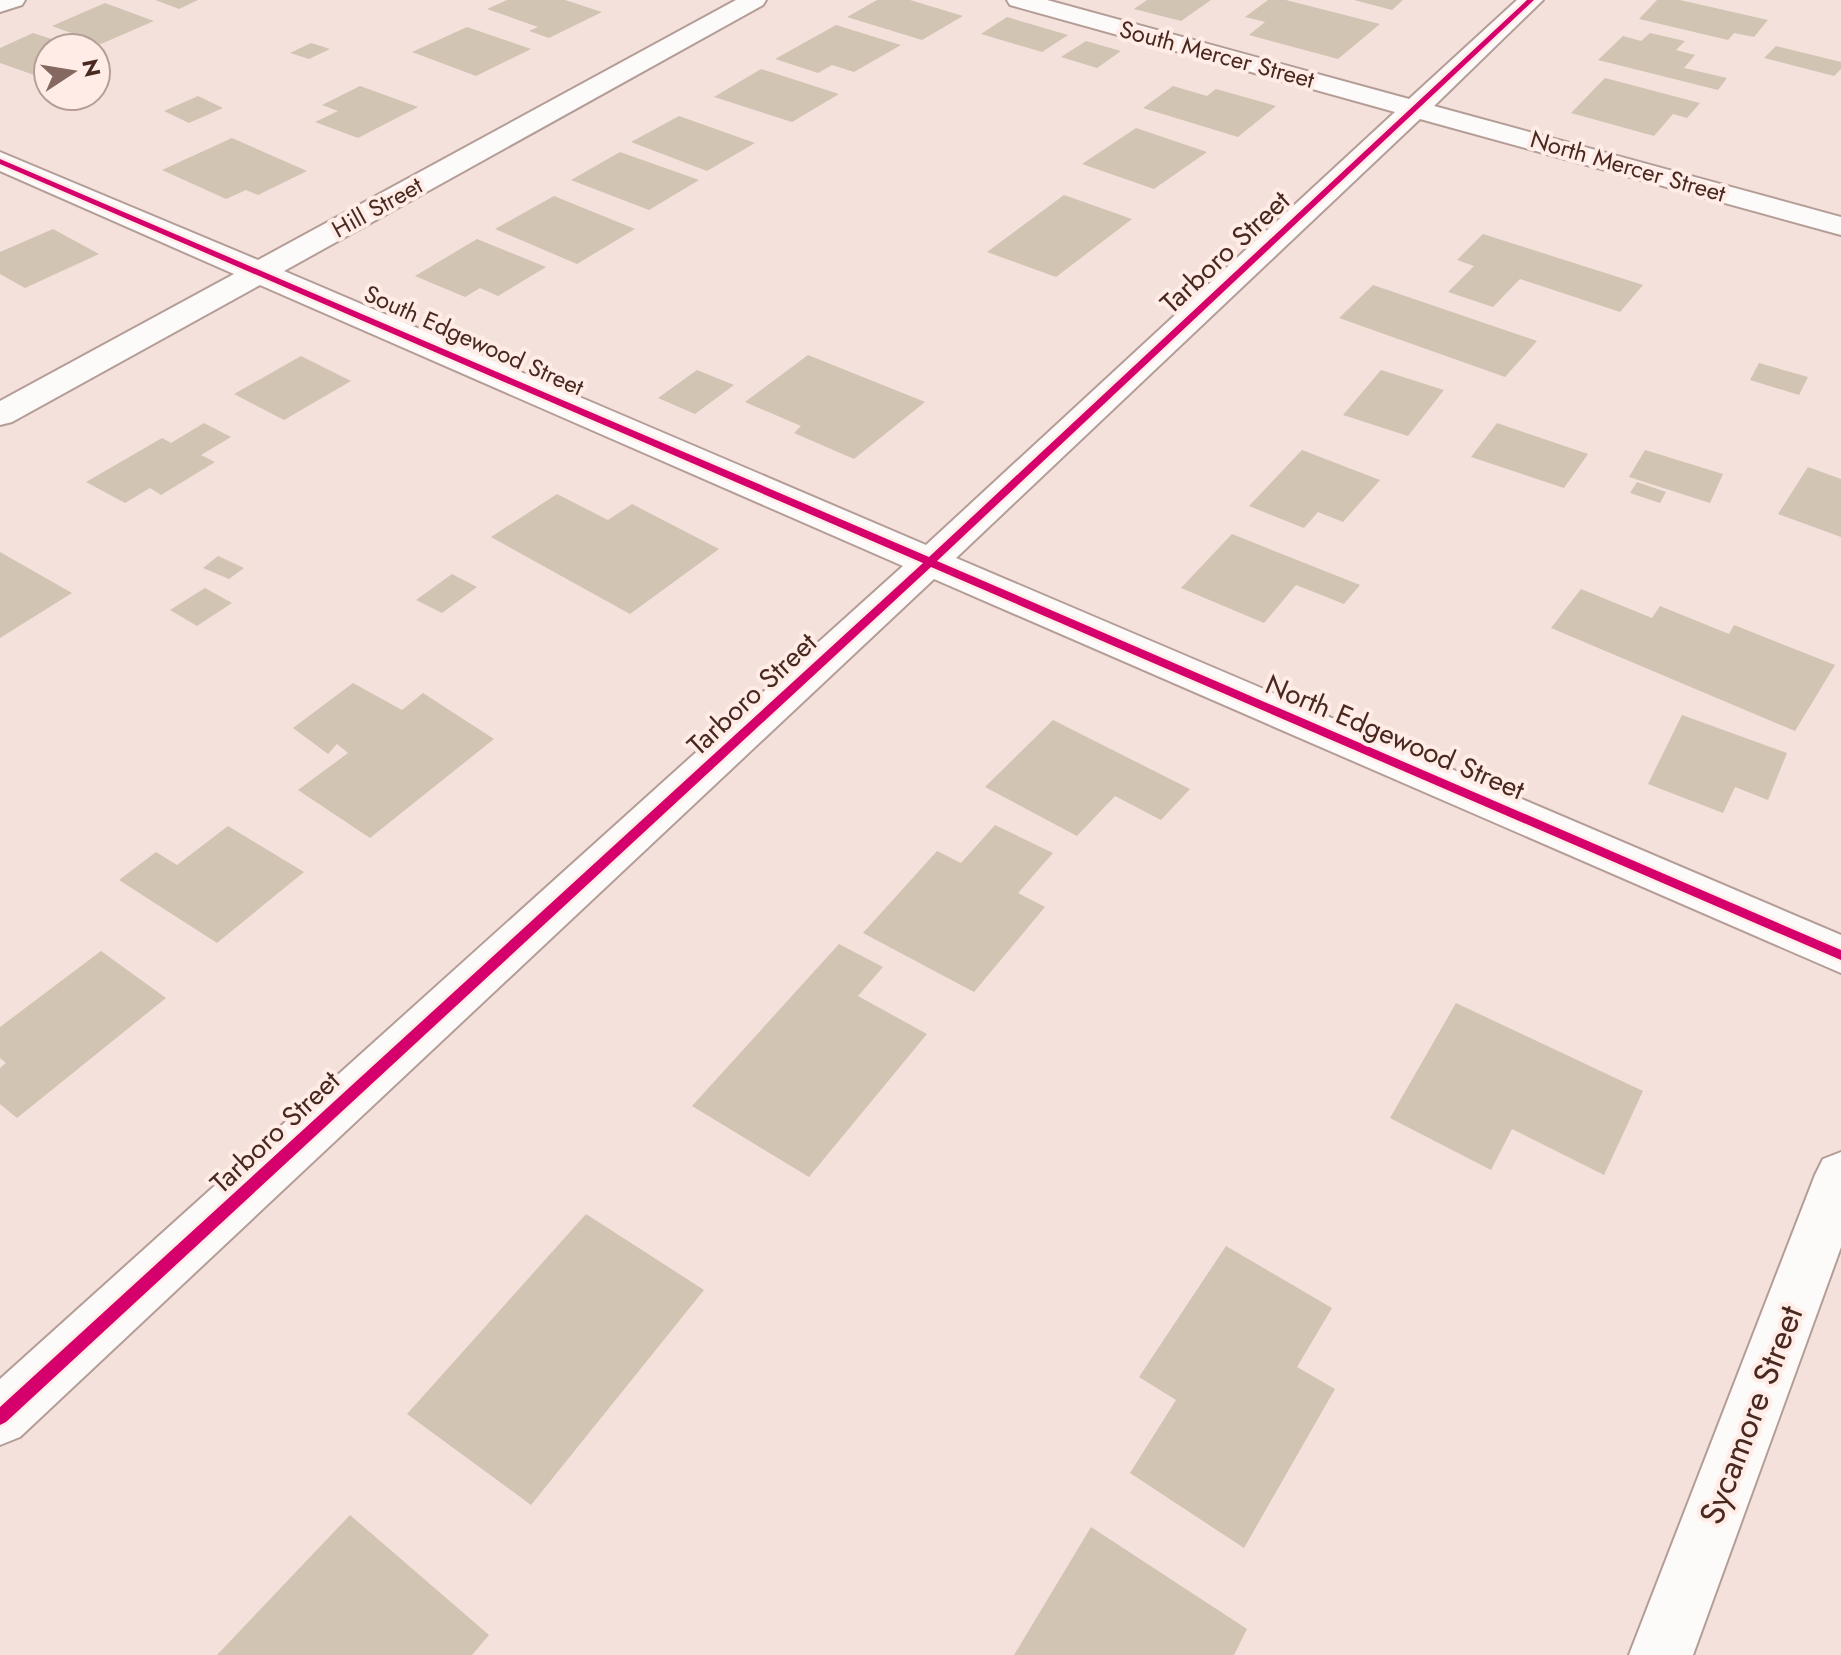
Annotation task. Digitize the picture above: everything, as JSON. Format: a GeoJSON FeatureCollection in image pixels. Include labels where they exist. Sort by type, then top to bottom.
{"type":"FeatureCollection","features":[{"type":"Feature","properties":{"kind":"street"},"geometry":{"type":"LineString","coordinates":[[0,5],[13,0]]}},
{"type":"Feature","properties":{"kind":"street","name":"Hill Street"},"geometry":{"type":"LineString","coordinates":[[0,415],[754,0]]}},
{"type":"Feature","properties":{"kind":"street","name":"South Mercer Street"},"geometry":{"type":"LineString","coordinates":[[1019,0],[1414,107]]}},
{"type":"Feature","properties":{"kind":"street","name":"Tarboro Street"},"geometry":{"type":"LineString","coordinates":[[0,1417],[929,563],[1531,0]]}},
{"type":"Feature","properties":{"kind":"street","name":"North Mercer Street"},"geometry":{"type":"LineString","coordinates":[[1414,107],[1841,226]]}},
{"type":"Feature","properties":{"kind":"street","name":"South Edgewood Street"},"geometry":{"type":"LineString","coordinates":[[5,168],[261,271],[929,563]]}},
{"type":"Feature","properties":{"kind":"street","name":"North Edgewood Street"},"geometry":{"type":"LineString","coordinates":[[929,563],[1841,955]]}},
{"type":"Feature","properties":{"kind":"street","name":"Sycamore Street"},"geometry":{"type":"LineString","coordinates":[[1661,1655],[1841,1175]]}},
{"type":"Feature","properties":{"kind":"building"},"geometry":{"type":"Polygon","coordinates":[[[155,0],[198,0],[179,9],[155,0]]]}},
{"type":"Feature","properties":{"kind":"building"},"geometry":{"type":"Polygon","coordinates":[[[507,0],[565,0],[602,12],[549,38],[529,31],[538,27],[487,9],[507,0]]]}},
{"type":"Feature","properties":{"kind":"building"},"geometry":{"type":"Polygon","coordinates":[[[877,0],[910,0],[963,16],[922,40],[847,17],[877,0]]]}},
{"type":"Feature","properties":{"kind":"building"},"geometry":{"type":"Polygon","coordinates":[[[1147,0],[1211,0],[1181,21],[1134,9],[1147,0]]]}},
{"type":"Feature","properties":{"kind":"building"},"geometry":{"type":"Polygon","coordinates":[[[1268,0],[1286,0],[1380,24],[1338,59],[1249,35],[1265,22],[1245,17],[1268,0]]]}},
{"type":"Feature","properties":{"kind":"building"},"geometry":{"type":"Polygon","coordinates":[[[1354,0],[1403,0],[1392,10],[1354,0]]]}},
{"type":"Feature","properties":{"kind":"building"},"geometry":{"type":"Polygon","coordinates":[[[1657,0],[1680,0],[1768,20],[1754,37],[1734,33],[1728,40],[1639,19],[1657,0]]]}},
{"type":"Feature","properties":{"kind":"building"},"geometry":{"type":"Polygon","coordinates":[[[105,3],[154,21],[112,39],[112,32],[68,32],[52,26],[105,3]]]}},
{"type":"Feature","properties":{"kind":"building"},"geometry":{"type":"Polygon","coordinates":[[[1007,17],[1068,35],[1042,52],[981,34],[1007,17]]]}},
{"type":"Feature","properties":{"kind":"building"},"geometry":{"type":"Polygon","coordinates":[[[836,25],[901,45],[854,72],[832,65],[818,73],[775,59],[836,25]]]}},
{"type":"Feature","properties":{"kind":"building"},"geometry":{"type":"Polygon","coordinates":[[[467,27],[531,49],[476,76],[412,52],[467,27]]]}},
{"type":"Feature","properties":{"kind":"building"},"geometry":{"type":"Polygon","coordinates":[[[32,33],[32,74],[0,63],[0,48],[32,33]]]}},
{"type":"Feature","properties":{"kind":"building"},"geometry":{"type":"Polygon","coordinates":[[[1650,33],[1685,41],[1676,50],[1695,55],[1684,68],[1727,78],[1718,90],[1598,60],[1623,36],[1641,41],[1650,33]]]}},
{"type":"Feature","properties":{"kind":"building"},"geometry":{"type":"Polygon","coordinates":[[[1086,41],[1121,51],[1097,68],[1061,57],[1086,41]]]}},
{"type":"Feature","properties":{"kind":"building"},"geometry":{"type":"Polygon","coordinates":[[[311,43],[330,49],[309,59],[290,53],[311,43]]]}},
{"type":"Feature","properties":{"kind":"building"},"geometry":{"type":"Polygon","coordinates":[[[1776,46],[1841,62],[1841,69],[1834,76],[1764,58],[1776,46]]]}},
{"type":"Feature","properties":{"kind":"building"},"geometry":{"type":"Polygon","coordinates":[[[761,69],[839,94],[792,122],[714,97],[761,69]]]}},
{"type":"Feature","properties":{"kind":"building"},"geometry":{"type":"Polygon","coordinates":[[[1605,78],[1700,103],[1687,118],[1673,114],[1654,136],[1571,113],[1605,78]]]}},
{"type":"Feature","properties":{"kind":"building"},"geometry":{"type":"Polygon","coordinates":[[[360,86],[418,107],[358,138],[315,122],[338,111],[322,105],[360,86]]]}},
{"type":"Feature","properties":{"kind":"building"},"geometry":{"type":"Polygon","coordinates":[[[1173,86],[1207,96],[1216,89],[1276,106],[1238,137],[1143,108],[1173,86]]]}},
{"type":"Feature","properties":{"kind":"building"},"geometry":{"type":"Polygon","coordinates":[[[198,96],[223,108],[189,123],[164,111],[198,96]]]}},
{"type":"Feature","properties":{"kind":"building"},"geometry":{"type":"Polygon","coordinates":[[[679,116],[755,143],[707,171],[631,142],[679,116]]]}},
{"type":"Feature","properties":{"kind":"building"},"geometry":{"type":"Polygon","coordinates":[[[1136,128],[1207,152],[1154,189],[1082,164],[1136,128]]]}},
{"type":"Feature","properties":{"kind":"building"},"geometry":{"type":"Polygon","coordinates":[[[232,138],[307,171],[258,195],[246,190],[226,199],[162,170],[232,138]]]}},
{"type":"Feature","properties":{"kind":"building"},"geometry":{"type":"Polygon","coordinates":[[[620,152],[699,180],[649,210],[571,180],[620,152]]]}},
{"type":"Feature","properties":{"kind":"building"},"geometry":{"type":"Polygon","coordinates":[[[1064,195],[1132,219],[1056,277],[987,252],[1064,195]]]}},
{"type":"Feature","properties":{"kind":"building"},"geometry":{"type":"Polygon","coordinates":[[[554,196],[635,229],[577,264],[495,229],[554,196]]]}},
{"type":"Feature","properties":{"kind":"building"},"geometry":{"type":"Polygon","coordinates":[[[53,229],[99,254],[25,288],[0,274],[0,252],[53,229]]]}},
{"type":"Feature","properties":{"kind":"building"},"geometry":{"type":"Polygon","coordinates":[[[1483,234],[1643,285],[1620,312],[1520,279],[1493,307],[1448,292],[1474,266],[1457,260],[1483,234]]]}},
{"type":"Feature","properties":{"kind":"building"},"geometry":{"type":"Polygon","coordinates":[[[477,239],[546,267],[498,296],[480,288],[465,297],[415,276],[477,239]]]}},
{"type":"Feature","properties":{"kind":"building"},"geometry":{"type":"Polygon","coordinates":[[[1373,285],[1537,341],[1505,377],[1339,318],[1373,285]]]}},
{"type":"Feature","properties":{"kind":"building"},"geometry":{"type":"Polygon","coordinates":[[[808,355],[925,402],[854,459],[794,433],[801,426],[745,402],[808,355]]]}},
{"type":"Feature","properties":{"kind":"building"},"geometry":{"type":"Polygon","coordinates":[[[301,356],[351,381],[284,420],[234,394],[301,356]]]}},
{"type":"Feature","properties":{"kind":"building"},"geometry":{"type":"Polygon","coordinates":[[[1759,363],[1808,377],[1799,395],[1750,380],[1759,363]]]}},
{"type":"Feature","properties":{"kind":"building"},"geometry":{"type":"Polygon","coordinates":[[[697,370],[734,385],[695,414],[658,398],[697,370]]]}},
{"type":"Feature","properties":{"kind":"building"},"geometry":{"type":"Polygon","coordinates":[[[1381,370],[1444,390],[1408,436],[1343,415],[1381,370]]]}},
{"type":"Feature","properties":{"kind":"building"},"geometry":{"type":"Polygon","coordinates":[[[204,423],[231,437],[201,455],[215,462],[161,495],[150,488],[125,503],[86,482],[162,438],[171,443],[204,423]]]}},
{"type":"Feature","properties":{"kind":"building"},"geometry":{"type":"Polygon","coordinates":[[[1497,423],[1588,454],[1564,488],[1471,457],[1497,423]]]}},
{"type":"Feature","properties":{"kind":"building"},"geometry":{"type":"Polygon","coordinates":[[[1302,450],[1380,480],[1343,522],[1318,512],[1304,528],[1249,506],[1302,450]]]}},
{"type":"Feature","properties":{"kind":"building"},"geometry":{"type":"Polygon","coordinates":[[[1645,450],[1723,474],[1710,503],[1629,477],[1645,450]]]}},
{"type":"Feature","properties":{"kind":"building"},"geometry":{"type":"Polygon","coordinates":[[[1808,467],[1841,479],[1841,537],[1778,514],[1808,467]]]}},
{"type":"Feature","properties":{"kind":"building"},"geometry":{"type":"Polygon","coordinates":[[[1637,482],[1666,492],[1660,503],[1630,493],[1637,482]]]}},
{"type":"Feature","properties":{"kind":"building"},"geometry":{"type":"Polygon","coordinates":[[[557,494],[608,520],[632,504],[719,549],[630,614],[491,537],[557,494]]]}},
{"type":"Feature","properties":{"kind":"building"},"geometry":{"type":"Polygon","coordinates":[[[1232,534],[1360,585],[1344,604],[1296,585],[1264,623],[1181,588],[1232,534]]]}},
{"type":"Feature","properties":{"kind":"building"},"geometry":{"type":"Polygon","coordinates":[[[0,552],[72,593],[0,638],[0,552]]]}},
{"type":"Feature","properties":{"kind":"building"},"geometry":{"type":"Polygon","coordinates":[[[218,556],[244,568],[229,579],[203,568],[218,556]]]}},
{"type":"Feature","properties":{"kind":"building"},"geometry":{"type":"Polygon","coordinates":[[[452,574],[477,587],[442,613],[416,600],[452,574]]]}},
{"type":"Feature","properties":{"kind":"building"},"geometry":{"type":"Polygon","coordinates":[[[205,588],[232,603],[197,626],[170,610],[205,588]]]}},
{"type":"Feature","properties":{"kind":"building"},"geometry":{"type":"Polygon","coordinates":[[[1581,589],[1652,618],[1660,606],[1729,634],[1734,625],[1835,665],[1795,731],[1551,628],[1581,589]]]}},
{"type":"Feature","properties":{"kind":"building"},"geometry":{"type":"Polygon","coordinates":[[[353,683],[402,710],[423,693],[494,739],[370,838],[298,790],[348,753],[337,744],[328,754],[293,728],[353,683]]]}},
{"type":"Feature","properties":{"kind":"building"},"geometry":{"type":"Polygon","coordinates":[[[1682,715],[1787,753],[1768,800],[1735,787],[1723,813],[1648,784],[1682,715]]]}},
{"type":"Feature","properties":{"kind":"building"},"geometry":{"type":"Polygon","coordinates":[[[1053,720],[1190,789],[1161,820],[1115,796],[1077,836],[985,787],[1053,720]]]}},
{"type":"Feature","properties":{"kind":"building"},"geometry":{"type":"Polygon","coordinates":[[[995,825],[1053,853],[1018,893],[1045,907],[974,992],[863,933],[937,851],[961,863],[995,825]]]}},
{"type":"Feature","properties":{"kind":"building"},"geometry":{"type":"Polygon","coordinates":[[[228,826],[304,872],[217,943],[119,880],[156,852],[177,865],[228,826]]]}},
{"type":"Feature","properties":{"kind":"building"},"geometry":{"type":"Polygon","coordinates":[[[839,944],[883,967],[858,996],[927,1034],[809,1177],[692,1106],[839,944]]]}},
{"type":"Feature","properties":{"kind":"building"},"geometry":{"type":"Polygon","coordinates":[[[101,951],[166,998],[17,1118],[0,1104],[0,1068],[6,1063],[0,1058],[0,1027],[101,951]]]}},
{"type":"Feature","properties":{"kind":"building"},"geometry":{"type":"Polygon","coordinates":[[[1456,1003],[1643,1091],[1604,1175],[1512,1129],[1491,1170],[1390,1118],[1456,1003]]]}},
{"type":"Feature","properties":{"kind":"building"},"geometry":{"type":"Polygon","coordinates":[[[586,1214],[704,1290],[531,1505],[407,1414],[586,1214]]]}},
{"type":"Feature","properties":{"kind":"building"},"geometry":{"type":"Polygon","coordinates":[[[1226,1246],[1332,1308],[1297,1367],[1335,1389],[1244,1548],[1130,1473],[1176,1400],[1139,1377],[1226,1246]]]}},
{"type":"Feature","properties":{"kind":"building"},"geometry":{"type":"Polygon","coordinates":[[[350,1515],[489,1635],[472,1655],[217,1655],[350,1515]]]}},
{"type":"Feature","properties":{"kind":"building"},"geometry":{"type":"Polygon","coordinates":[[[1091,1527],[1247,1629],[1234,1655],[1014,1655],[1091,1527]]]}},
{"type":"Feature","properties":{"kind":"cycle path"},"geometry":{"type":"LineString","coordinates":[[0,1417],[929,563],[1531,0]]}},
{"type":"Feature","properties":{"kind":"cycle path"},"geometry":{"type":"LineString","coordinates":[[0,161],[1841,955]]}}]}
